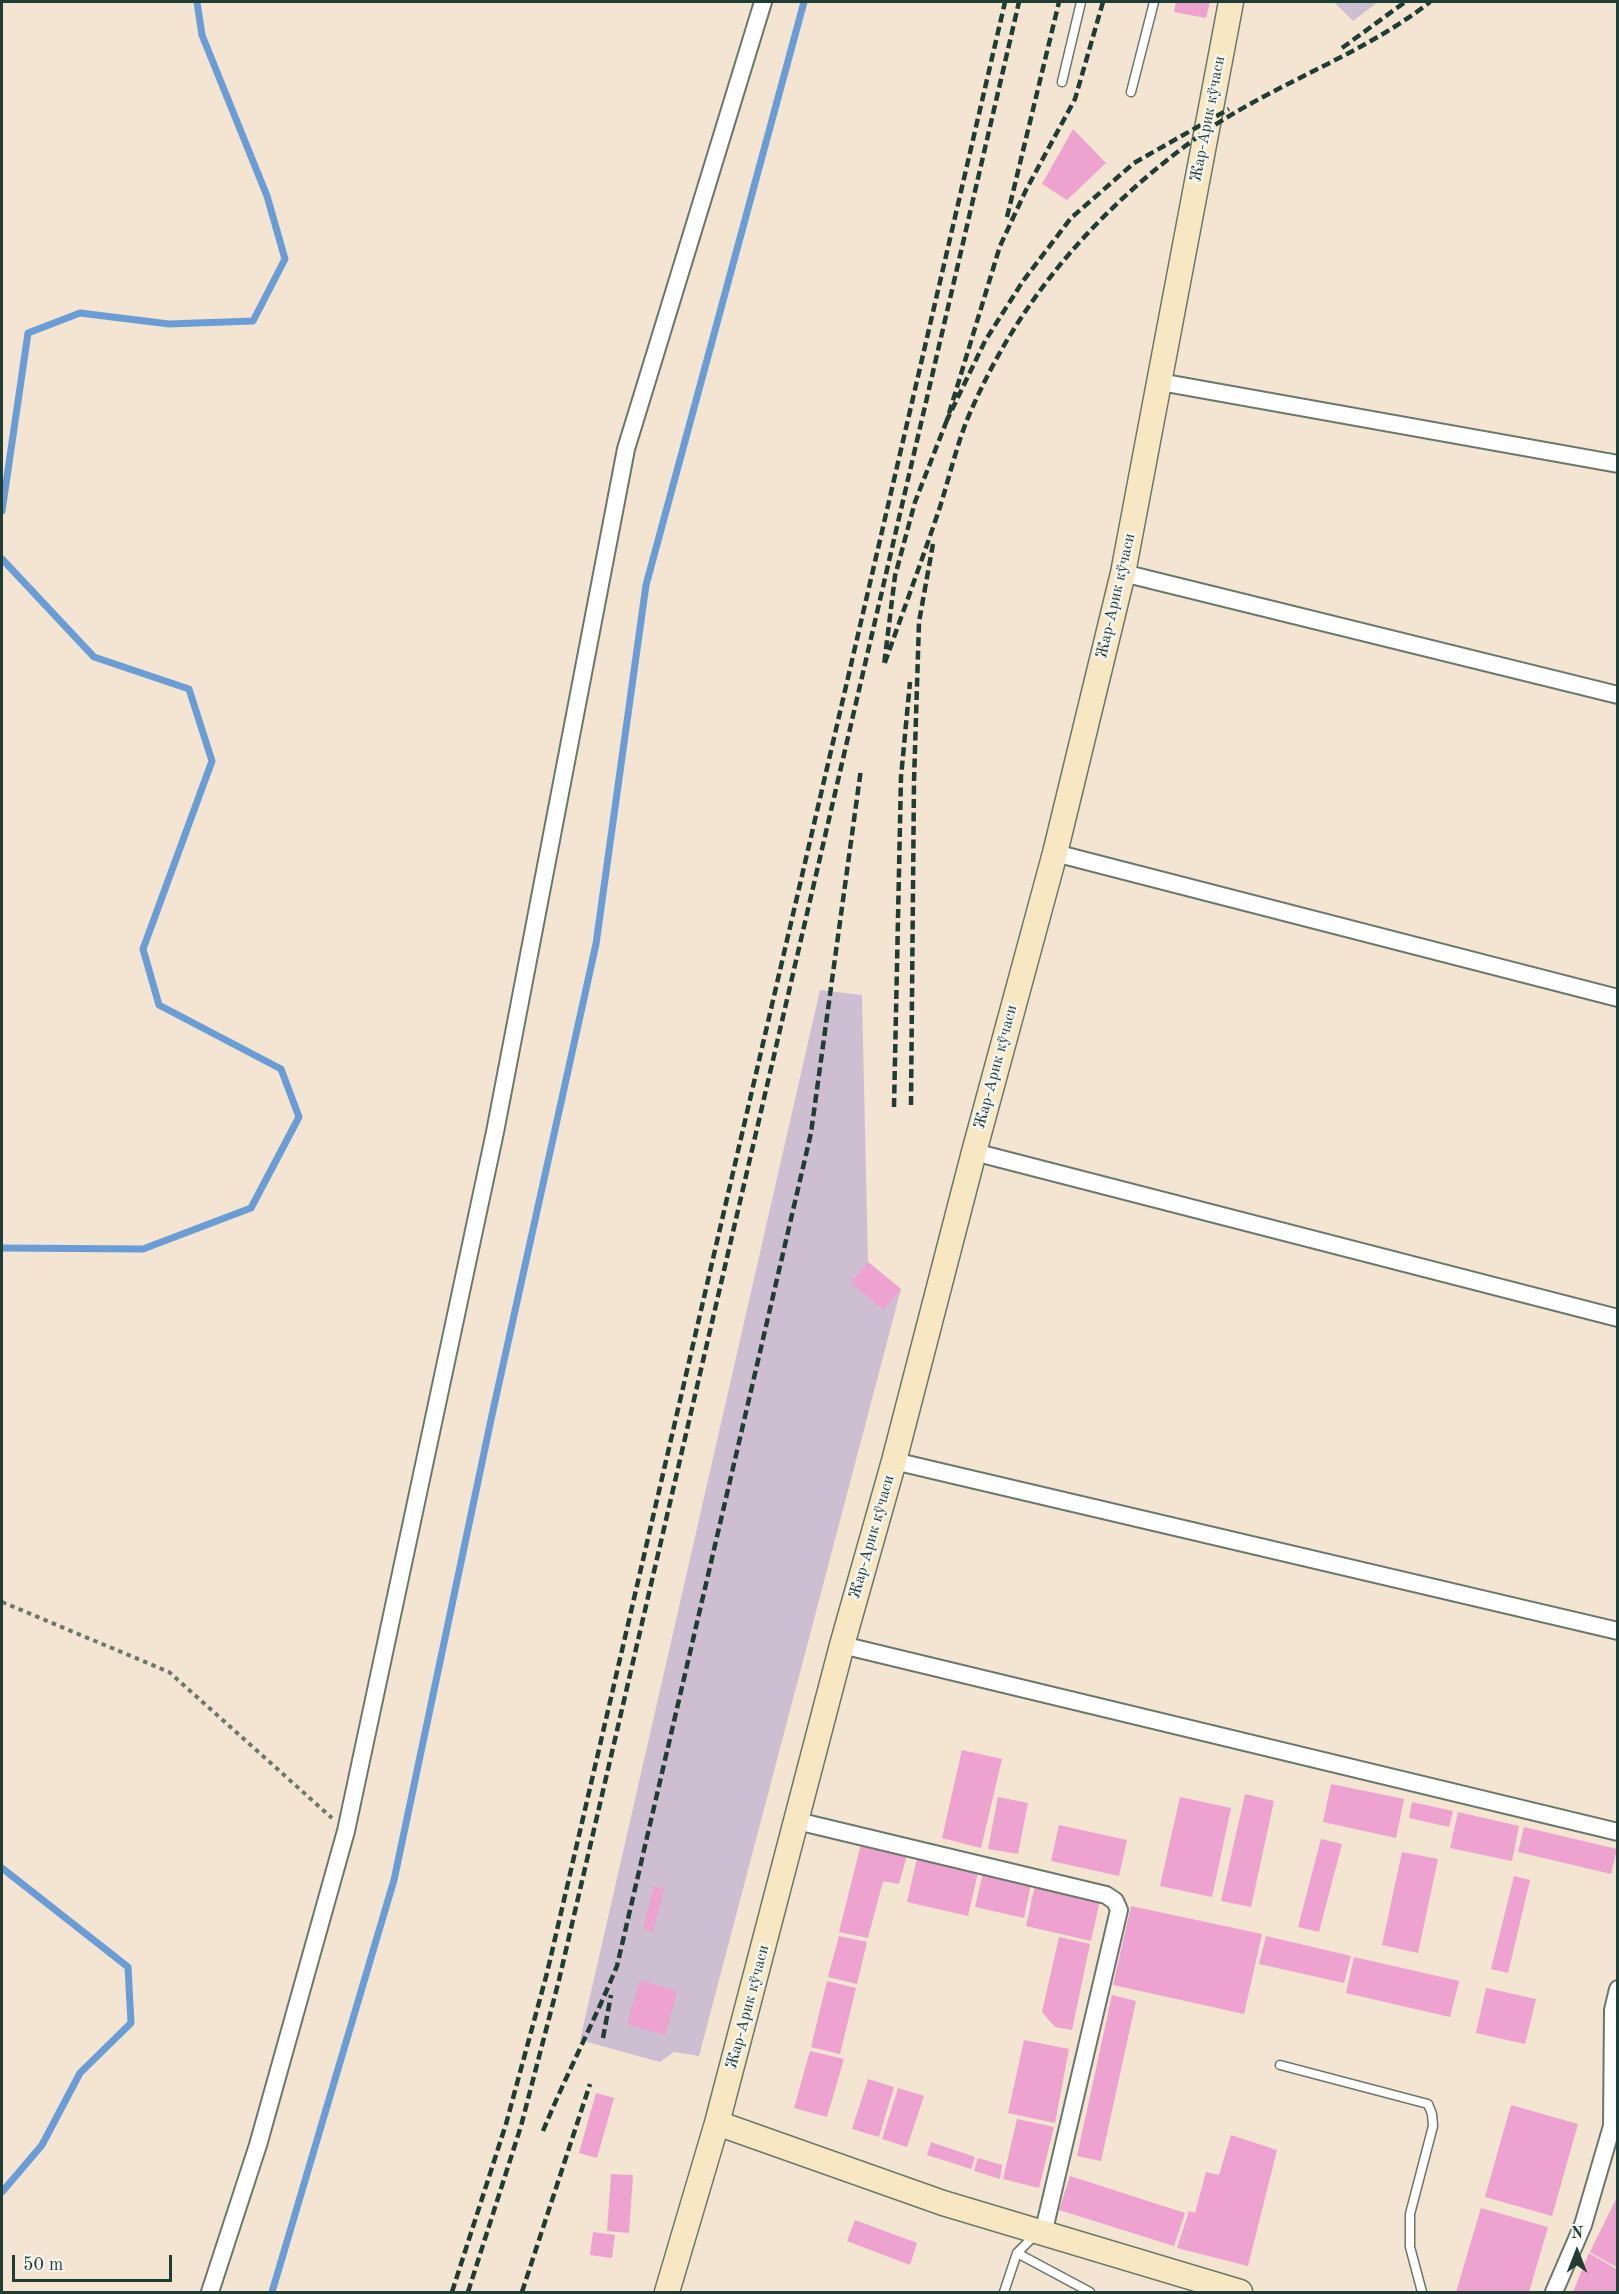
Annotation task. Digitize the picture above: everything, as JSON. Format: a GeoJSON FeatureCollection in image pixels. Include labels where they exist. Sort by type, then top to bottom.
{"type":"FeatureCollection","features":[{"type":"Feature","properties":{"kind":"main road","name":"Жар-Арик кўчаси"},"geometry":{"type":"LineString","coordinates":[[667,2292],[717,2123],[842,1645],[894,1461],[1055,853],[1123,573],[1231,2]]}},
{"type":"Feature","properties":{"kind":"main road"},"geometry":{"type":"LineString","coordinates":[[717,2123],[943,2203],[1240,2292]]}},
{"type":"Feature","properties":{"kind":"street"},"geometry":{"type":"LineString","coordinates":[[210,2292],[258,2145],[346,1831],[497,1120],[626,449],[763,2]]}},
{"type":"Feature","properties":{"kind":"street"},"geometry":{"type":"LineString","coordinates":[[1160,382],[1617,464]]}},
{"type":"Feature","properties":{"kind":"street"},"geometry":{"type":"LineString","coordinates":[[1123,573],[1617,695]]}},
{"type":"Feature","properties":{"kind":"street"},"geometry":{"type":"LineString","coordinates":[[1055,853],[1617,998]]}},
{"type":"Feature","properties":{"kind":"street"},"geometry":{"type":"LineString","coordinates":[[974,1152],[1617,1318]]}},
{"type":"Feature","properties":{"kind":"street"},"geometry":{"type":"LineString","coordinates":[[894,1461],[1617,1631]]}},
{"type":"Feature","properties":{"kind":"street"},"geometry":{"type":"LineString","coordinates":[[842,1645],[1617,1832]]}},
{"type":"Feature","properties":{"kind":"street"},"geometry":{"type":"LineString","coordinates":[[796,1821],[1106,1895],[1115,1901],[1119,1910],[1041,2233]]}},
{"type":"Feature","properties":{"kind":"street"},"geometry":{"type":"LineString","coordinates":[[1554,2292],[1583,2225],[1612,2126],[1613,2010],[1617,1989]]}},
{"type":"Feature","properties":{"kind":"lane"},"geometry":{"type":"LineString","coordinates":[[1062,82],[1081,2]]}},
{"type":"Feature","properties":{"kind":"lane"},"geometry":{"type":"LineString","coordinates":[[1131,92],[1154,2]]}},
{"type":"Feature","properties":{"kind":"lane"},"geometry":{"type":"LineString","coordinates":[[1280,2065],[1428,2104],[1433,2126],[1410,2214],[1410,2247],[1422,2292]]}},
{"type":"Feature","properties":{"kind":"lane"},"geometry":{"type":"LineString","coordinates":[[1004,2292],[1017,2253],[1041,2233]]}},
{"type":"Feature","properties":{"kind":"lane"},"geometry":{"type":"LineString","coordinates":[[1017,2253],[1090,2292]]}},
{"type":"Feature","properties":{"kind":"path"},"geometry":{"type":"LineString","coordinates":[[2,1602],[169,1672],[346,1831]]}},
{"type":"Feature","properties":{"kind":"shaded area"},"geometry":{"type":"Polygon","coordinates":[[[1334,2],[1378,2],[1353,21],[1334,2]]]}},
{"type":"Feature","properties":{"kind":"shaded area"},"geometry":{"type":"Polygon","coordinates":[[[820,990],[862,995],[868,1262],[901,1289],[699,2056],[674,2052],[660,2062],[580,2040],[820,990]]]}},
{"type":"Feature","properties":{"kind":"building"},"geometry":{"type":"Polygon","coordinates":[[[1176,2],[1210,2],[1206,18],[1174,12],[1176,2]]]}},
{"type":"Feature","properties":{"kind":"building"},"geometry":{"type":"Polygon","coordinates":[[[1073,129],[1106,163],[1067,200],[1042,184],[1073,129]]]}},
{"type":"Feature","properties":{"kind":"building"},"geometry":{"type":"Polygon","coordinates":[[[868,1262],[901,1289],[884,1310],[851,1283],[868,1262]]]}},
{"type":"Feature","properties":{"kind":"building"},"geometry":{"type":"Polygon","coordinates":[[[962,1750],[1002,1759],[981,1848],[942,1838],[962,1750]]]}},
{"type":"Feature","properties":{"kind":"building"},"geometry":{"type":"Polygon","coordinates":[[[1331,1784],[1404,1799],[1396,1838],[1323,1822],[1331,1784]]]}},
{"type":"Feature","properties":{"kind":"building"},"geometry":{"type":"Polygon","coordinates":[[[1245,1794],[1274,1801],[1251,1907],[1221,1901],[1245,1794]]]}},
{"type":"Feature","properties":{"kind":"building"},"geometry":{"type":"Polygon","coordinates":[[[998,1797],[1028,1803],[1018,1854],[988,1849],[998,1797]]]}},
{"type":"Feature","properties":{"kind":"building"},"geometry":{"type":"Polygon","coordinates":[[[1180,1797],[1231,1808],[1212,1897],[1160,1886],[1180,1797]]]}},
{"type":"Feature","properties":{"kind":"building"},"geometry":{"type":"Polygon","coordinates":[[[1412,1802],[1453,1811],[1449,1827],[1409,1818],[1412,1802]]]}},
{"type":"Feature","properties":{"kind":"building"},"geometry":{"type":"Polygon","coordinates":[[[1458,1812],[1519,1826],[1512,1861],[1450,1848],[1458,1812]]]}},
{"type":"Feature","properties":{"kind":"building"},"geometry":{"type":"Polygon","coordinates":[[[1059,1825],[1127,1840],[1119,1876],[1051,1861],[1059,1825]]]}},
{"type":"Feature","properties":{"kind":"building"},"geometry":{"type":"Polygon","coordinates":[[[1524,1827],[1617,1849],[1611,1874],[1518,1852],[1524,1827]]]}},
{"type":"Feature","properties":{"kind":"building"},"geometry":{"type":"Polygon","coordinates":[[[1321,1839],[1342,1844],[1319,1932],[1298,1927],[1321,1839]]]}},
{"type":"Feature","properties":{"kind":"building"},"geometry":{"type":"Polygon","coordinates":[[[861,1844],[907,1855],[899,1884],[883,1881],[868,1938],[839,1932],[861,1844]]]}},
{"type":"Feature","properties":{"kind":"building"},"geometry":{"type":"Polygon","coordinates":[[[1402,1852],[1438,1859],[1418,1953],[1382,1945],[1402,1852]]]}},
{"type":"Feature","properties":{"kind":"building"},"geometry":{"type":"Polygon","coordinates":[[[917,1858],[978,1872],[968,1916],[907,1902],[917,1858]]]}},
{"type":"Feature","properties":{"kind":"building"},"geometry":{"type":"Polygon","coordinates":[[[983,1873],[1031,1884],[1024,1918],[975,1907],[983,1873]]]}},
{"type":"Feature","properties":{"kind":"building"},"geometry":{"type":"Polygon","coordinates":[[[1514,1876],[1530,1880],[1508,1973],[1491,1969],[1514,1876]]]}},
{"type":"Feature","properties":{"kind":"building"},"geometry":{"type":"Polygon","coordinates":[[[1035,1885],[1100,1900],[1091,1941],[1026,1926],[1035,1885]]]}},
{"type":"Feature","properties":{"kind":"building"},"geometry":{"type":"Polygon","coordinates":[[[654,1886],[664,1888],[653,1932],[643,1929],[654,1886]]]}},
{"type":"Feature","properties":{"kind":"building"},"geometry":{"type":"Polygon","coordinates":[[[1131,1906],[1262,1934],[1244,2014],[1113,1985],[1131,1906]]]}},
{"type":"Feature","properties":{"kind":"building"},"geometry":{"type":"Polygon","coordinates":[[[839,1936],[867,1942],[857,1984],[828,1977],[839,1936]]]}},
{"type":"Feature","properties":{"kind":"building"},"geometry":{"type":"Polygon","coordinates":[[[1266,1936],[1351,1956],[1344,1983],[1259,1964],[1266,1936]]]}},
{"type":"Feature","properties":{"kind":"building"},"geometry":{"type":"Polygon","coordinates":[[[1059,1937],[1090,1944],[1072,2030],[1055,2027],[1042,2012],[1059,1937]]]}},
{"type":"Feature","properties":{"kind":"building"},"geometry":{"type":"Polygon","coordinates":[[[1354,1957],[1459,1981],[1450,2017],[1346,1993],[1354,1957]]]}},
{"type":"Feature","properties":{"kind":"building"},"geometry":{"type":"Polygon","coordinates":[[[640,1980],[677,1991],[665,2035],[627,2024],[640,1980]]]}},
{"type":"Feature","properties":{"kind":"building"},"geometry":{"type":"Polygon","coordinates":[[[827,1981],[856,1988],[840,2054],[811,2047],[827,1981]]]}},
{"type":"Feature","properties":{"kind":"building"},"geometry":{"type":"Polygon","coordinates":[[[1486,1988],[1536,1999],[1525,2044],[1476,2033],[1486,1988]]]}},
{"type":"Feature","properties":{"kind":"building"},"geometry":{"type":"Polygon","coordinates":[[[1112,1995],[1136,2001],[1101,2161],[1077,2156],[1112,1995]]]}},
{"type":"Feature","properties":{"kind":"building"},"geometry":{"type":"Polygon","coordinates":[[[1024,2040],[1069,2049],[1055,2123],[1008,2113],[1024,2040]]]}},
{"type":"Feature","properties":{"kind":"building"},"geometry":{"type":"Polygon","coordinates":[[[810,2051],[844,2059],[827,2117],[794,2108],[810,2051]]]}},
{"type":"Feature","properties":{"kind":"building"},"geometry":{"type":"Polygon","coordinates":[[[868,2079],[894,2087],[879,2137],[852,2129],[868,2079]]]}},
{"type":"Feature","properties":{"kind":"building"},"geometry":{"type":"Polygon","coordinates":[[[898,2088],[924,2096],[907,2147],[882,2139],[898,2088]]]}},
{"type":"Feature","properties":{"kind":"building"},"geometry":{"type":"Polygon","coordinates":[[[596,2093],[614,2098],[597,2158],[579,2153],[596,2093]]]}},
{"type":"Feature","properties":{"kind":"building"},"geometry":{"type":"Polygon","coordinates":[[[1511,2105],[1578,2124],[1552,2216],[1485,2197],[1511,2105]]]}},
{"type":"Feature","properties":{"kind":"building"},"geometry":{"type":"Polygon","coordinates":[[[1017,2119],[1054,2127],[1039,2188],[1003,2179],[1017,2119]]]}},
{"type":"Feature","properties":{"kind":"building"},"geometry":{"type":"Polygon","coordinates":[[[1231,2135],[1277,2150],[1248,2266],[1177,2248],[1189,2211],[1195,2213],[1206,2172],[1219,2175],[1231,2135]]]}},
{"type":"Feature","properties":{"kind":"building"},"geometry":{"type":"Polygon","coordinates":[[[931,2142],[975,2157],[971,2169],[927,2155],[931,2142]]]}},
{"type":"Feature","properties":{"kind":"building"},"geometry":{"type":"Polygon","coordinates":[[[978,2158],[1002,2165],[1000,2179],[974,2171],[978,2158]]]}},
{"type":"Feature","properties":{"kind":"building"},"geometry":{"type":"Polygon","coordinates":[[[611,2174],[633,2175],[629,2233],[607,2231],[611,2174]]]}},
{"type":"Feature","properties":{"kind":"building"},"geometry":{"type":"Polygon","coordinates":[[[1070,2176],[1185,2213],[1174,2246],[1059,2210],[1070,2176]]]}},
{"type":"Feature","properties":{"kind":"building"},"geometry":{"type":"Polygon","coordinates":[[[1618,2195],[1618,2268],[1590,2252],[1618,2195]]]}},
{"type":"Feature","properties":{"kind":"building"},"geometry":{"type":"Polygon","coordinates":[[[1481,2208],[1548,2227],[1529,2292],[1456,2292],[1481,2208]]]}},
{"type":"Feature","properties":{"kind":"building"},"geometry":{"type":"Polygon","coordinates":[[[855,2220],[917,2243],[910,2265],[847,2241],[855,2220]]]}},
{"type":"Feature","properties":{"kind":"building"},"geometry":{"type":"Polygon","coordinates":[[[593,2232],[615,2235],[612,2258],[590,2255],[593,2232]]]}},
{"type":"Feature","properties":{"kind":"building"},"geometry":{"type":"Polygon","coordinates":[[[1589,2253],[1618,2270],[1618,2292],[1573,2292],[1589,2253]]]}},
{"type":"Feature","properties":{"kind":"waterway"},"geometry":{"type":"LineString","coordinates":[[2,511],[28,333],[80,313],[169,324],[253,321],[285,259],[267,196],[202,35],[197,2]]}},
{"type":"Feature","properties":{"kind":"waterway"},"geometry":{"type":"LineString","coordinates":[[272,2292],[394,1880],[492,1415],[596,944],[646,585],[804,2]]}},
{"type":"Feature","properties":{"kind":"waterway"},"geometry":{"type":"LineString","coordinates":[[2,559],[94,657],[189,689],[212,761],[143,949],[159,1005],[281,1069],[299,1117],[251,1208],[143,1249],[2,1248]]}},
{"type":"Feature","properties":{"kind":"waterway"},"geometry":{"type":"LineString","coordinates":[[2,1868],[128,1967],[131,2023],[80,2073],[42,2145],[2,2192]]}},
{"type":"Feature","properties":{"kind":"railway"},"geometry":{"type":"LineString","coordinates":[[452,2292],[506,2124],[547,1973],[1005,2]]}},
{"type":"Feature","properties":{"kind":"railway"},"geometry":{"type":"LineString","coordinates":[[468,2292],[521,2126],[559,1980],[1019,2]]}},
{"type":"Feature","properties":{"kind":"railway"},"geometry":{"type":"LineString","coordinates":[[1007,217],[1059,2]]}},
{"type":"Feature","properties":{"kind":"railway"},"geometry":{"type":"LineString","coordinates":[[1103,2],[1075,99],[1026,190],[1000,246],[947,420],[985,341],[1023,281],[1071,218],[1134,163],[1229,109]]}},
{"type":"Feature","properties":{"kind":"railway"},"geometry":{"type":"LineString","coordinates":[[1342,48],[1405,2]]}},
{"type":"Feature","properties":{"kind":"railway"},"geometry":{"type":"LineString","coordinates":[[947,420],[915,502],[895,576],[884,665],[940,507],[967,420],[987,376],[1010,335],[1064,260],[1095,225],[1129,193],[1203,133],[1259,99],[1376,38],[1430,2]]}},
{"type":"Feature","properties":{"kind":"railway"},"geometry":{"type":"LineString","coordinates":[[911,1105],[914,781],[919,622],[933,544]]}},
{"type":"Feature","properties":{"kind":"railway"},"geometry":{"type":"LineString","coordinates":[[894,1107],[901,777],[910,682]]}},
{"type":"Feature","properties":{"kind":"railway"},"geometry":{"type":"LineString","coordinates":[[543,2131],[617,1966],[811,1133],[861,769]]}},
{"type":"Feature","properties":{"kind":"railway"},"geometry":{"type":"LineString","coordinates":[[603,2038],[611,1995]]}},
{"type":"Feature","properties":{"kind":"railway"},"geometry":{"type":"LineString","coordinates":[[522,2292],[590,2084]]}}]}
